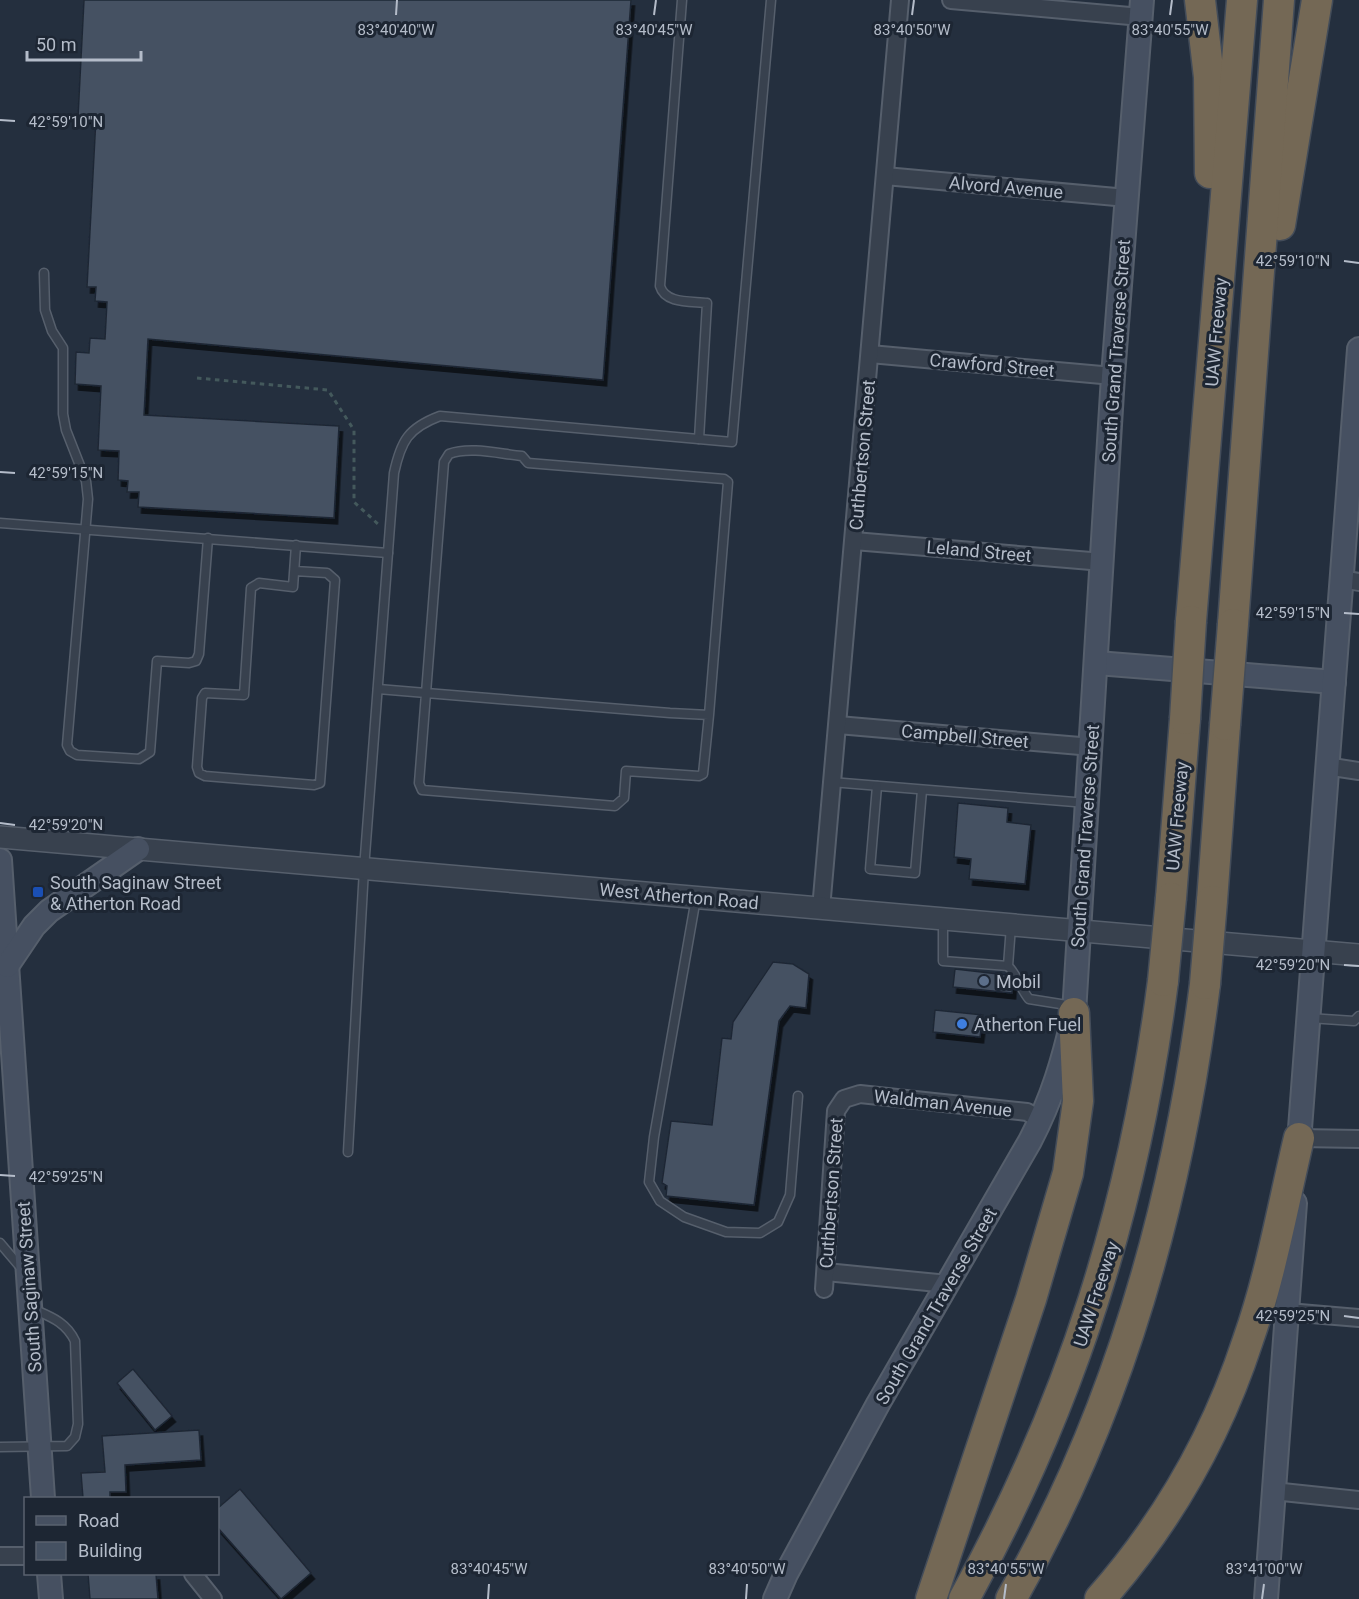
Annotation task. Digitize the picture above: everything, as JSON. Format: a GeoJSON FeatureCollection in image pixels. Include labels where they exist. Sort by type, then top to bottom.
{"type":"FeatureCollection","features":[{"type":"Feature","properties":{"kind":"highway"},"geometry":{"type":"LineString","coordinates":[[1200,0],[1209,78],[1211,140],[1204,314],[1202,489]]}},
{"type":"Feature","properties":{"kind":"highway","name":"UAW Freeway"},"geometry":{"type":"LineString","coordinates":[[964,1599],[1033,1463],[1064,1389],[1095,1299],[1133,1161],[1151,1064],[1163,981],[1171,898],[1191,621],[1242,0]]}},
{"type":"Feature","properties":{"kind":"highway"},"geometry":{"type":"LineString","coordinates":[[1011,1599],[1041,1545],[1075,1471],[1134,1318],[1177,1159],[1205,984],[1279,0]]}},
{"type":"Feature","properties":{"kind":"highway"},"geometry":{"type":"LineString","coordinates":[[1242,510],[1271,280],[1317,0]]}},
{"type":"Feature","properties":{"kind":"highway"},"geometry":{"type":"LineString","coordinates":[[931,1599],[1035,1289],[1068,1173],[1078,1101],[1074,1009]]}},
{"type":"Feature","properties":{"kind":"highway"},"geometry":{"type":"LineString","coordinates":[[1101,1599],[1168,1510],[1197,1458],[1224,1401],[1249,1340],[1262,1295],[1299,1138]]}},
{"type":"Feature","properties":{"kind":"main road","name":"South Grand Traverse Street"},"geometry":{"type":"LineString","coordinates":[[775,1599],[878,1404],[1041,1120],[1061,1072],[1074,1009],[1092,747],[1113,376],[1141,9]]}},
{"type":"Feature","properties":{"kind":"main road"},"geometry":{"type":"LineString","coordinates":[[1266,1599],[1326,766],[1334,682],[1350,581],[1359,350]]}},
{"type":"Feature","properties":{"kind":"main road"},"geometry":{"type":"LineString","coordinates":[[1097,663],[1334,682]]}},
{"type":"Feature","properties":{"kind":"main road"},"geometry":{"type":"LineString","coordinates":[[5,976],[34,926],[49,911],[138,849]]}},
{"type":"Feature","properties":{"kind":"main road","name":"South Saginaw Street"},"geometry":{"type":"LineString","coordinates":[[0,860],[5,976],[43,1497]]}},
{"type":"Feature","properties":{"kind":"main road"},"geometry":{"type":"LineString","coordinates":[[49,1575],[51,1599]]}},
{"type":"Feature","properties":{"kind":"street","name":"Cuthbertson Street"},"geometry":{"type":"LineString","coordinates":[[821,909],[830,782],[838,725],[900,0]]}},
{"type":"Feature","properties":{"kind":"street"},"geometry":{"type":"LineString","coordinates":[[951,0],[1141,9]]}},
{"type":"Feature","properties":{"kind":"street","name":"Alvord Avenue"},"geometry":{"type":"LineString","coordinates":[[885,176],[1127,198]]}},
{"type":"Feature","properties":{"kind":"street","name":"Crawford Street"},"geometry":{"type":"LineString","coordinates":[[870,354],[1113,376]]}},
{"type":"Feature","properties":{"kind":"street","name":"Leland Street"},"geometry":{"type":"LineString","coordinates":[[854,541],[1103,562]]}},
{"type":"Feature","properties":{"kind":"street","name":"Campbell Street"},"geometry":{"type":"LineString","coordinates":[[838,725],[1092,747]]}},
{"type":"Feature","properties":{"kind":"street"},"geometry":{"type":"LineString","coordinates":[[1326,766],[1359,771]]}},
{"type":"Feature","properties":{"kind":"street","name":"West Atherton Road"},"geometry":{"type":"LineString","coordinates":[[0,837],[1359,955]]}},
{"type":"Feature","properties":{"kind":"street","name":"Waldman Avenue"},"geometry":{"type":"LineString","coordinates":[[844,1099],[860,1094],[1027,1112],[1041,1120]]}},
{"type":"Feature","properties":{"kind":"street","name":"Cuthbertson Street"},"geometry":{"type":"LineString","coordinates":[[844,1099],[836,1111],[825,1281],[948,1284]]}},
{"type":"Feature","properties":{"kind":"street"},"geometry":{"type":"LineString","coordinates":[[1299,1138],[1359,1139]]}},
{"type":"Feature","properties":{"kind":"street"},"geometry":{"type":"LineString","coordinates":[[1288,1312],[1359,1318]]}},
{"type":"Feature","properties":{"kind":"street"},"geometry":{"type":"LineString","coordinates":[[1273,1491],[1359,1500]]}},
{"type":"Feature","properties":{"kind":"street"},"geometry":{"type":"LineString","coordinates":[[0,1556],[24,1556]]}},
{"type":"Feature","properties":{"kind":"street"},"geometry":{"type":"LineString","coordinates":[[194,1575],[213,1599]]}},
{"type":"Feature","properties":{"kind":"lane"},"geometry":{"type":"LineString","coordinates":[[682,0],[660,286],[662,294],[669,298],[707,303],[699,439]]}},
{"type":"Feature","properties":{"kind":"lane"},"geometry":{"type":"LineString","coordinates":[[348,1152],[364,869],[394,473],[400,447],[422,423],[440,416],[732,442],[771,0]]}},
{"type":"Feature","properties":{"kind":"lane"},"geometry":{"type":"LineString","coordinates":[[44,273],[45,310],[52,331],[63,348],[65,363],[63,414],[66,430],[86,481],[85,528],[67,745],[70,751],[77,755],[139,759],[146,757],[150,752],[157,661],[189,663],[196,661],[199,654],[208,538]]}},
{"type":"Feature","properties":{"kind":"lane"},"geometry":{"type":"LineString","coordinates":[[457,451],[522,456],[528,463],[724,479],[728,482],[709,716],[705,769],[699,776],[626,771],[624,798],[615,806],[422,790],[418,783],[444,462],[449,454],[457,451]]}},
{"type":"Feature","properties":{"kind":"lane"},"geometry":{"type":"LineString","coordinates":[[0,523],[388,553]]}},
{"type":"Feature","properties":{"kind":"lane"},"geometry":{"type":"LineString","coordinates":[[294,571],[327,573],[335,580],[320,783],[314,785],[205,776],[199,773],[197,767],[202,698],[205,693],[211,692],[244,695],[251,588],[259,583],[293,587],[294,571],[297,545]]}},
{"type":"Feature","properties":{"kind":"lane"},"geometry":{"type":"LineString","coordinates":[[378,689],[709,716]]}},
{"type":"Feature","properties":{"kind":"lane"},"geometry":{"type":"LineString","coordinates":[[830,782],[1088,803]]}},
{"type":"Feature","properties":{"kind":"lane"},"geometry":{"type":"LineString","coordinates":[[877,786],[870,869],[915,873],[922,790]]}},
{"type":"Feature","properties":{"kind":"lane"},"geometry":{"type":"LineString","coordinates":[[696,898],[654,1137],[650,1182],[660,1201],[684,1217],[726,1232],[760,1233],[778,1222],[790,1196],[798,1095]]}},
{"type":"Feature","properties":{"kind":"lane"},"geometry":{"type":"LineString","coordinates":[[943,919],[943,961],[1008,966],[1016,974],[1022,991],[1029,999],[1074,1009]]}},
{"type":"Feature","properties":{"kind":"lane"},"geometry":{"type":"LineString","coordinates":[[1008,966],[1011,924]]}},
{"type":"Feature","properties":{"kind":"lane"},"geometry":{"type":"LineString","coordinates":[[1309,1018],[1354,1021],[1359,1016]]}},
{"type":"Feature","properties":{"kind":"lane"},"geometry":{"type":"LineString","coordinates":[[0,1243],[26,1274]]}},
{"type":"Feature","properties":{"kind":"lane"},"geometry":{"type":"LineString","coordinates":[[0,1447],[67,1446],[75,1437],[78,1424],[76,1353],[70,1330],[60,1322],[30,1308]]}},
{"type":"Feature","properties":{"kind":"path"},"geometry":{"type":"LineString","coordinates":[[198,378],[327,390],[354,430],[354,502],[380,525]]}},
{"type":"Feature","properties":{"kind":"building"},"geometry":{"type":"Polygon","coordinates":[[[84,0],[631,0],[603,380],[148,339],[144,415],[339,426],[334,518],[138,507],[139,492],[127,492],[128,481],[118,480],[119,451],[98,450],[101,386],[75,384],[76,352],[89,353],[90,338],[105,339],[107,302],[95,301],[96,287],[87,287],[96,118],[78,117],[84,0]]]}},
{"type":"Feature","properties":{"kind":"building"},"geometry":{"type":"Polygon","coordinates":[[[958,803],[1008,808],[1007,822],[1031,825],[1025,884],[969,879],[971,859],[954,857],[958,803]]]}},
{"type":"Feature","properties":{"kind":"building"},"geometry":{"type":"Polygon","coordinates":[[[773,962],[793,964],[809,974],[806,1008],[790,1006],[779,1021],[754,1205],[666,1196],[667,1186],[662,1183],[671,1121],[712,1125],[722,1038],[731,1039],[733,1022],[773,962]]]}},
{"type":"Feature","properties":{"kind":"building"},"geometry":{"type":"Polygon","coordinates":[[[955,969],[1007,975],[1013,984],[1012,993],[953,987],[955,969]]]}},
{"type":"Feature","properties":{"kind":"building"},"geometry":{"type":"Polygon","coordinates":[[[935,1010],[983,1015],[980,1037],[933,1032],[935,1010]]]}},
{"type":"Feature","properties":{"kind":"building"},"geometry":{"type":"Polygon","coordinates":[[[133,1369],[172,1416],[155,1430],[117,1383],[133,1369]]]}},
{"type":"Feature","properties":{"kind":"building"},"geometry":{"type":"Polygon","coordinates":[[[199,1430],[201,1460],[125,1465],[126,1492],[110,1492],[110,1497],[83,1497],[81,1473],[105,1472],[102,1436],[199,1430]]]}},
{"type":"Feature","properties":{"kind":"building"},"geometry":{"type":"Polygon","coordinates":[[[240,1489],[311,1573],[281,1599],[219,1529],[219,1507],[240,1489]]]}},
{"type":"Feature","properties":{"kind":"building"},"geometry":{"type":"Polygon","coordinates":[[[88,1575],[156,1575],[158,1599],[90,1599],[88,1575]]]}},
{"type":"Feature","properties":{"kind":"place","name":"South Saginaw Street & Atherton Road"},"geometry":{"type":"Point","coordinates":[38,892]}},
{"type":"Feature","properties":{"kind":"place","name":"Mobil"},"geometry":{"type":"Point","coordinates":[984,981]}},
{"type":"Feature","properties":{"kind":"place","name":"Atherton Fuel"},"geometry":{"type":"Point","coordinates":[962,1024]}}]}
